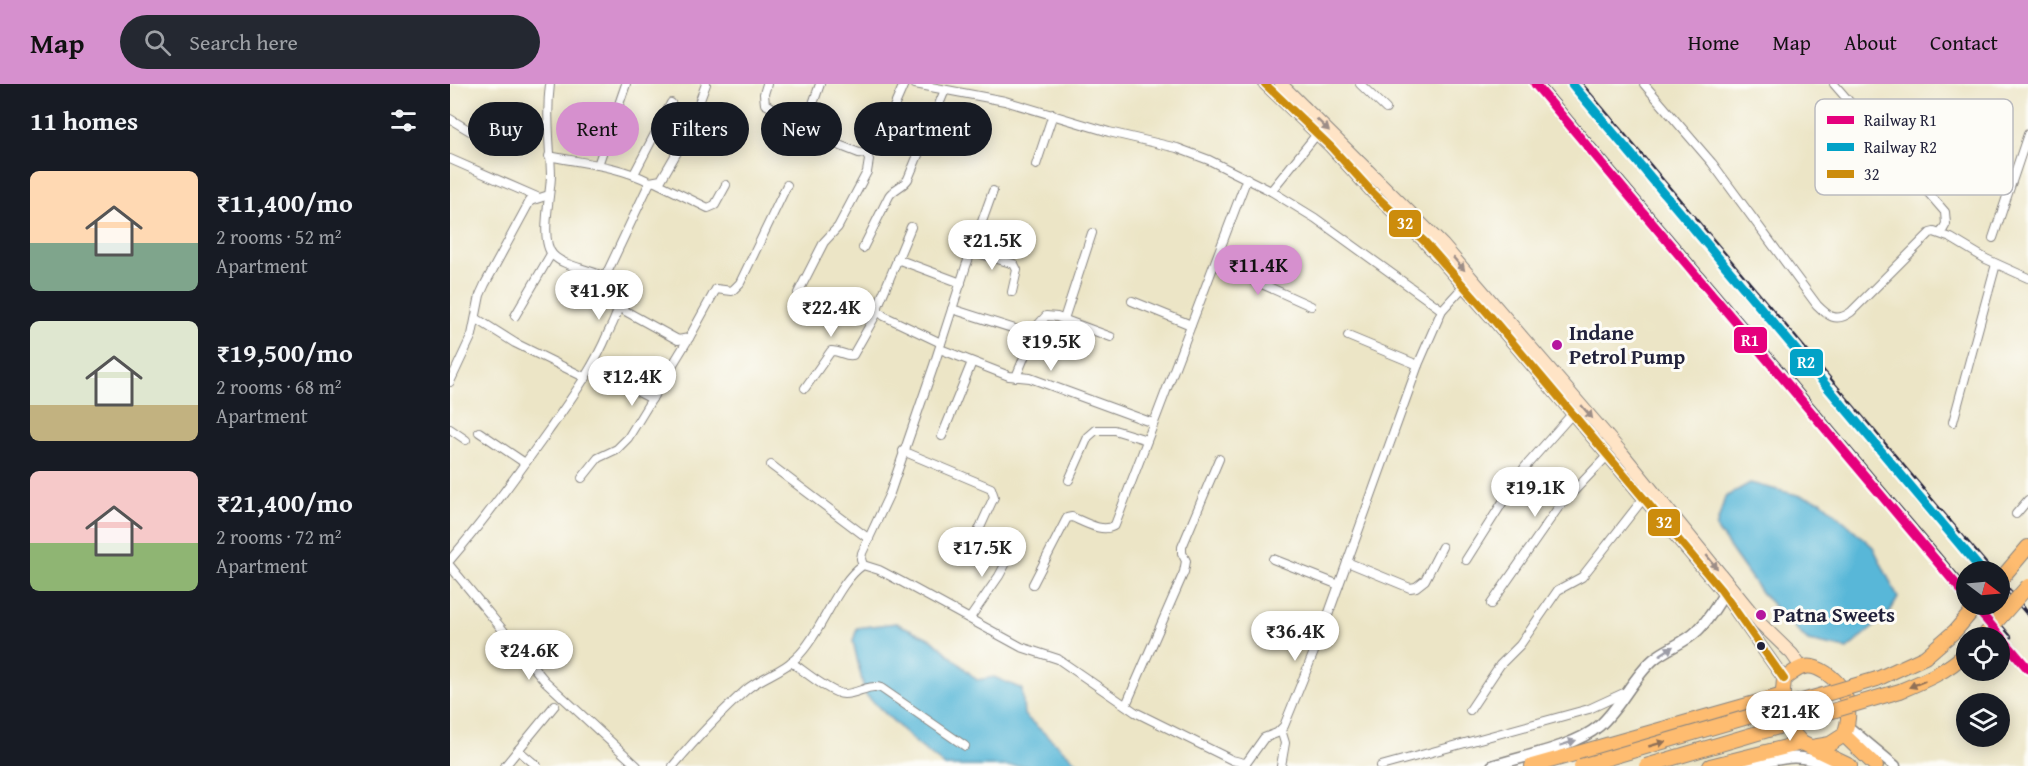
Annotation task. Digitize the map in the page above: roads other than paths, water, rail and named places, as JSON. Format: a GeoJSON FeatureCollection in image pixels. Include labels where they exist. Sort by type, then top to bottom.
{"type":"FeatureCollection","features":[{"type":"Feature","properties":{"kind":"highway"},"geometry":{"type":"LineString","coordinates":[[2010,568],[2023,552]]}},
{"type":"Feature","properties":{"kind":"highway"},"geometry":{"type":"LineString","coordinates":[[1992,627],[2028,586]]}},
{"type":"Feature","properties":{"kind":"highway"},"geometry":{"type":"LineString","coordinates":[[1581,766],[1877,679],[1925,657],[1955,631],[1969,615]]}},
{"type":"Feature","properties":{"kind":"highway"},"geometry":{"type":"LineString","coordinates":[[1646,766],[1900,691],[1931,679],[1956,660]]}},
{"type":"Feature","properties":{"kind":"highway"},"geometry":{"type":"LineString","coordinates":[[1710,766],[1807,745],[1830,744],[1845,730],[1849,716],[1846,697],[1841,686],[1822,670],[1809,666],[1801,667],[1784,679],[1782,703],[1794,734],[1807,745],[1850,766]]}},
{"type":"Feature","properties":{"kind":"highway"},"geometry":{"type":"LineString","coordinates":[[1532,766],[1783,695]]}},
{"type":"Feature","properties":{"kind":"highway"},"geometry":{"type":"LineString","coordinates":[[1845,730],[1876,766]]}},
{"type":"Feature","properties":{"kind":"main road"},"geometry":{"type":"LineString","coordinates":[[1264,84],[1425,242],[1464,286],[1521,343],[1655,493],[1761,624],[1779,644],[1792,654],[1801,667]]}},
{"type":"Feature","properties":{"kind":"main road"},"geometry":{"type":"LineString","coordinates":[[1281,84],[1443,245],[1573,413],[1724,594],[1784,679]]}},
{"type":"Feature","properties":{"kind":"street"},"geometry":{"type":"LineString","coordinates":[[515,316],[551,254],[546,228],[551,174],[547,107],[550,84]]}},
{"type":"Feature","properties":{"kind":"street"},"geometry":{"type":"LineString","coordinates":[[598,165],[626,84]]}},
{"type":"Feature","properties":{"kind":"street"},"geometry":{"type":"LineString","coordinates":[[652,182],[661,180],[687,135],[706,84]]}},
{"type":"Feature","properties":{"kind":"street"},"geometry":{"type":"LineString","coordinates":[[765,102],[767,84]]}},
{"type":"Feature","properties":{"kind":"street"},"geometry":{"type":"LineString","coordinates":[[814,102],[820,84]]}},
{"type":"Feature","properties":{"kind":"street"},"geometry":{"type":"LineString","coordinates":[[896,102],[904,84]]}},
{"type":"Feature","properties":{"kind":"street"},"geometry":{"type":"LineString","coordinates":[[915,84],[931,85],[945,90],[1005,101],[1109,132],[1177,148],[1209,160],[1247,178],[1315,218],[1442,310]]}},
{"type":"Feature","properties":{"kind":"street"},"geometry":{"type":"LineString","coordinates":[[1360,84],[1386,109]]}},
{"type":"Feature","properties":{"kind":"street"},"geometry":{"type":"LineString","coordinates":[[1644,84],[1712,163],[1817,305],[1828,316],[1839,318],[1846,316],[1930,233],[1941,233],[1996,264],[2028,278]]}},
{"type":"Feature","properties":{"kind":"street"},"geometry":{"type":"LineString","coordinates":[[1834,84],[1847,99]]}},
{"type":"Feature","properties":{"kind":"street"},"geometry":{"type":"LineString","coordinates":[[863,248],[892,191],[906,184],[945,90]]}},
{"type":"Feature","properties":{"kind":"street"},"geometry":{"type":"LineString","coordinates":[[1036,165],[1053,114]]}},
{"type":"Feature","properties":{"kind":"street"},"geometry":{"type":"LineString","coordinates":[[450,119],[468,130]]}},
{"type":"Feature","properties":{"kind":"street"},"geometry":{"type":"LineString","coordinates":[[1270,191],[1317,134]]}},
{"type":"Feature","properties":{"kind":"street"},"geometry":{"type":"LineString","coordinates":[[2013,179],[2028,134]]}},
{"type":"Feature","properties":{"kind":"street"},"geometry":{"type":"LineString","coordinates":[[634,174],[651,141]]}},
{"type":"Feature","properties":{"kind":"street"},"geometry":{"type":"LineString","coordinates":[[549,156],[634,174],[708,208],[715,204],[726,185]]}},
{"type":"Feature","properties":{"kind":"street"},"geometry":{"type":"LineString","coordinates":[[798,293],[824,242],[838,227],[867,172],[868,156]]}},
{"type":"Feature","properties":{"kind":"street"},"geometry":{"type":"LineString","coordinates":[[450,159],[537,197]]}},
{"type":"Feature","properties":{"kind":"street"},"geometry":{"type":"LineString","coordinates":[[1033,584],[1066,518],[1072,517],[1106,529],[1115,525],[1247,178]]}},
{"type":"Feature","properties":{"kind":"street"},"geometry":{"type":"LineString","coordinates":[[605,277],[652,182]]}},
{"type":"Feature","properties":{"kind":"street"},"geometry":{"type":"LineString","coordinates":[[582,478],[598,458],[622,445],[689,338],[716,289],[732,291],[740,283],[787,184]]}},
{"type":"Feature","properties":{"kind":"street"},"geometry":{"type":"LineString","coordinates":[[672,766],[746,690],[791,663],[808,644],[842,590],[862,565],[862,554],[885,505],[993,191]]}},
{"type":"Feature","properties":{"kind":"street"},"geometry":{"type":"LineString","coordinates":[[450,382],[472,335],[484,284],[527,204],[537,197],[549,195]]}},
{"type":"Feature","properties":{"kind":"street"},"geometry":{"type":"LineString","coordinates":[[1930,195],[1945,212],[1946,224],[1941,233]]}},
{"type":"Feature","properties":{"kind":"street"},"geometry":{"type":"LineString","coordinates":[[1993,238],[2007,195]]}},
{"type":"Feature","properties":{"kind":"street"},"geometry":{"type":"LineString","coordinates":[[805,388],[831,351],[836,350],[850,356],[853,355],[878,310],[911,227]]}},
{"type":"Feature","properties":{"kind":"street"},"geometry":{"type":"LineString","coordinates":[[1064,320],[1092,233]]}},
{"type":"Feature","properties":{"kind":"street"},"geometry":{"type":"LineString","coordinates":[[971,251],[1014,264],[1017,270],[1012,292]]}},
{"type":"Feature","properties":{"kind":"street"},"geometry":{"type":"LineString","coordinates":[[450,560],[486,518],[586,378],[618,307],[616,290],[605,277],[562,262],[551,254]]}},
{"type":"Feature","properties":{"kind":"street"},"geometry":{"type":"LineString","coordinates":[[897,259],[961,283]]}},
{"type":"Feature","properties":{"kind":"street"},"geometry":{"type":"LineString","coordinates":[[1215,263],[1311,306]]}},
{"type":"Feature","properties":{"kind":"street"},"geometry":{"type":"LineString","coordinates":[[1953,422],[1996,264]]}},
{"type":"Feature","properties":{"kind":"street"},"geometry":{"type":"LineString","coordinates":[[1281,766],[1285,742],[1281,730],[1339,585],[1418,365],[1442,310],[1464,286]]}},
{"type":"Feature","properties":{"kind":"street"},"geometry":{"type":"LineString","coordinates":[[1132,301],[1191,325]]}},
{"type":"Feature","properties":{"kind":"street"},"geometry":{"type":"LineString","coordinates":[[618,307],[678,340],[689,338]]}},
{"type":"Feature","properties":{"kind":"street"},"geometry":{"type":"LineString","coordinates":[[952,309],[1034,335]]}},
{"type":"Feature","properties":{"kind":"street"},"geometry":{"type":"LineString","coordinates":[[878,310],[884,316],[972,362],[1009,376],[1030,378],[1153,423]]}},
{"type":"Feature","properties":{"kind":"street"},"geometry":{"type":"LineString","coordinates":[[1016,377],[1034,335],[1046,316],[1050,315],[1111,337]]}},
{"type":"Feature","properties":{"kind":"street"},"geometry":{"type":"LineString","coordinates":[[477,319],[515,343],[586,378]]}},
{"type":"Feature","properties":{"kind":"street"},"geometry":{"type":"LineString","coordinates":[[1348,336],[1418,365]]}},
{"type":"Feature","properties":{"kind":"street"},"geometry":{"type":"LineString","coordinates":[[942,436],[972,362]]}},
{"type":"Feature","properties":{"kind":"street"},"geometry":{"type":"LineString","coordinates":[[592,368],[652,399]]}},
{"type":"Feature","properties":{"kind":"street"},"geometry":{"type":"LineString","coordinates":[[1466,560],[1526,467],[1573,413]]}},
{"type":"Feature","properties":{"kind":"street"},"geometry":{"type":"LineString","coordinates":[[450,429],[466,440]]}},
{"type":"Feature","properties":{"kind":"street"},"geometry":{"type":"LineString","coordinates":[[1070,480],[1088,437],[1096,430],[1114,430],[1147,440]]}},
{"type":"Feature","properties":{"kind":"street"},"geometry":{"type":"LineString","coordinates":[[479,432],[525,463]]}},
{"type":"Feature","properties":{"kind":"street"},"geometry":{"type":"LineString","coordinates":[[903,452],[992,488],[994,497],[972,545]]}},
{"type":"Feature","properties":{"kind":"street"},"geometry":{"type":"LineString","coordinates":[[1491,604],[1558,508],[1608,455]]}},
{"type":"Feature","properties":{"kind":"street"},"geometry":{"type":"LineString","coordinates":[[1126,705],[1184,572],[1186,561],[1182,547],[1220,459]]}},
{"type":"Feature","properties":{"kind":"street"},"geometry":{"type":"LineString","coordinates":[[771,465],[869,539]]}},
{"type":"Feature","properties":{"kind":"street"},"geometry":{"type":"LineString","coordinates":[[1470,710],[1500,665],[1520,645],[1558,590],[1582,577],[1643,499]]}},
{"type":"Feature","properties":{"kind":"street"},"geometry":{"type":"LineString","coordinates":[[2016,514],[2028,500]]}},
{"type":"Feature","properties":{"kind":"street"},"geometry":{"type":"LineString","coordinates":[[1347,562],[1410,588],[1416,587],[1425,580],[1442,547]]}},
{"type":"Feature","properties":{"kind":"street"},"geometry":{"type":"LineString","coordinates":[[970,618],[1014,550]]}},
{"type":"Feature","properties":{"kind":"street"},"geometry":{"type":"LineString","coordinates":[[1273,559],[1339,585]]}},
{"type":"Feature","properties":{"kind":"street"},"geometry":{"type":"LineString","coordinates":[[862,565],[879,570],[1021,647],[1058,659],[1151,721],[1232,760],[1244,764],[1264,738],[1281,730]]}},
{"type":"Feature","properties":{"kind":"street"},"geometry":{"type":"LineString","coordinates":[[450,566],[545,681],[637,766]]}},
{"type":"Feature","properties":{"kind":"street"},"geometry":{"type":"LineString","coordinates":[[1492,766],[1581,738],[1600,725],[1641,671],[1656,657],[1696,633],[1724,594]]}},
{"type":"Feature","properties":{"kind":"street"},"geometry":{"type":"LineString","coordinates":[[791,663],[840,694],[868,687],[881,688],[965,746]]}},
{"type":"Feature","properties":{"kind":"street"},"geometry":{"type":"LineString","coordinates":[[1380,766],[1589,709],[1626,692]]}},
{"type":"Feature","properties":{"kind":"street"},"geometry":{"type":"LineString","coordinates":[[505,766],[555,705]]}},
{"type":"Feature","properties":{"kind":"street"},"geometry":{"type":"LineString","coordinates":[[1845,730],[1894,766]]}},
{"type":"Feature","properties":{"kind":"street"},"geometry":{"type":"LineString","coordinates":[[518,750],[537,766]]}},
{"type":"Feature","properties":{"kind":"street"},"geometry":{"type":"LineString","coordinates":[[1749,766],[1797,756],[1813,759],[1827,766]]}},
{"type":"Feature","properties":{"kind":"water"},"geometry":{"type":"Polygon","coordinates":[[[1750,483],[1821,501],[1873,547],[1898,598],[1888,615],[1847,649],[1808,641],[1763,595],[1716,528],[1725,497],[1750,483]]]}},
{"type":"Feature","properties":{"kind":"water"},"geometry":{"type":"Polygon","coordinates":[[[896,623],[933,640],[977,680],[994,677],[1022,689],[1024,715],[1081,766],[945,766],[917,744],[865,694],[853,641],[857,628],[896,623]]]}},
{"type":"Feature","properties":{"kind":"railway"},"geometry":{"type":"LineString","coordinates":[[1542,84],[1956,575]]}},
{"type":"Feature","properties":{"kind":"railway"},"geometry":{"type":"LineString","coordinates":[[1581,84],[1983,561]]}},
{"type":"Feature","properties":{"kind":"railway"},"geometry":{"type":"LineString","coordinates":[[2010,593],[2028,614]]}},
{"type":"Feature","properties":{"kind":"railway"},"geometry":{"type":"LineString","coordinates":[[1991,615],[2002,627]]}},
{"type":"Feature","properties":{"kind":"rail line","name":"R1"},"geometry":{"type":"LineString","coordinates":[[1535,84],[1956,584]]}},
{"type":"Feature","properties":{"kind":"rail line","name":"R2"},"geometry":{"type":"LineString","coordinates":[[1572,84],[1974,561]]}},
{"type":"Feature","properties":{"kind":"rail line","name":"R1"},"geometry":{"type":"LineString","coordinates":[[1982,615],[2028,669]]}},
{"type":"Feature","properties":{"kind":"place","name":"Indane Petrol Pump"},"geometry":{"type":"Point","coordinates":[1557,345]}},
{"type":"Feature","properties":{"kind":"place","name":"Patna Sweets"},"geometry":{"type":"Point","coordinates":[1761,615]}}]}
